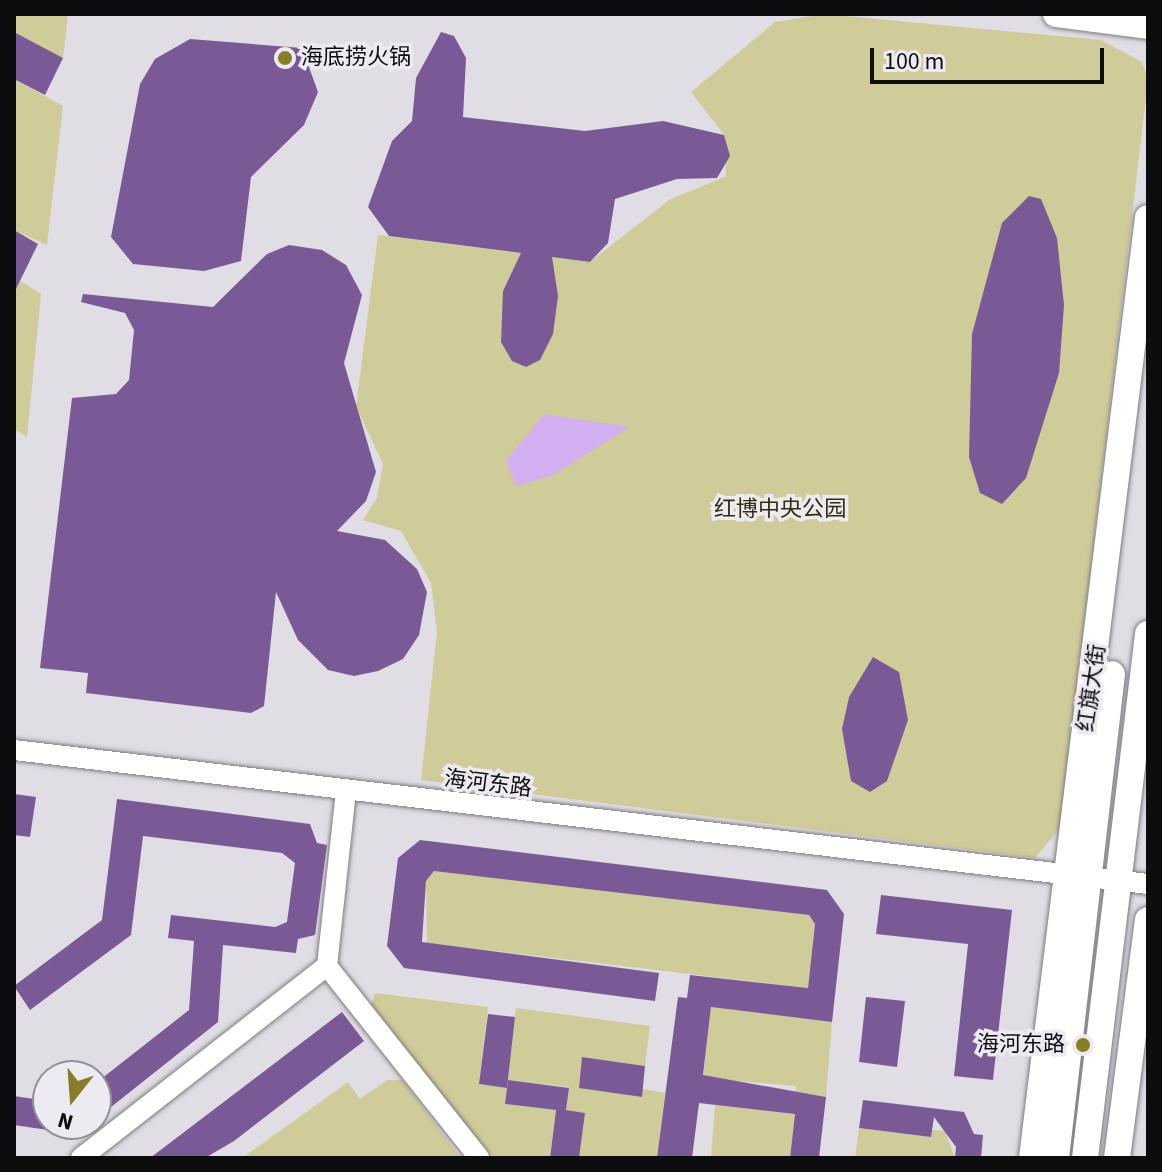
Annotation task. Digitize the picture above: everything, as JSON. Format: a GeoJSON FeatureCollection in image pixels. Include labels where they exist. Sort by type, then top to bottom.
{"type":"FeatureCollection","features":[{"type":"Feature","properties":{"kind":"main road"},"geometry":{"type":"LineString","coordinates":[[1056,14],[1148,26]]}},
{"type":"Feature","properties":{"kind":"main road","name":"红旗大街"},"geometry":{"type":"LineString","coordinates":[[1056,1158],[1078,876],[1148,218]]}},
{"type":"Feature","properties":{"kind":"main road","name":"红旗大街"},"geometry":{"type":"LineString","coordinates":[[1032,1158],[1078,876],[1148,380]]}},
{"type":"Feature","properties":{"kind":"main road"},"geometry":{"type":"LineString","coordinates":[[1085,1158],[1148,634]]}},
{"type":"Feature","properties":{"kind":"main road"},"geometry":{"type":"LineString","coordinates":[[1117,1158],[1148,920]]}},
{"type":"Feature","properties":{"kind":"street","name":"海河东路"},"geometry":{"type":"LineString","coordinates":[[14,750],[1148,884]]}},
{"type":"Feature","properties":{"kind":"street"},"geometry":{"type":"LineString","coordinates":[[346,790],[327,966],[479,1158]]}},
{"type":"Feature","properties":{"kind":"street"},"geometry":{"type":"LineString","coordinates":[[81,1158],[327,966]]}},
{"type":"Feature","properties":{"kind":"green space"},"geometry":{"type":"Polygon","coordinates":[[[14,14],[68,14],[63,58],[14,32],[14,14]]]}},
{"type":"Feature","properties":{"kind":"green space","name":"红博中央公园"},"geometry":{"type":"Polygon","coordinates":[[[824,14],[1101,40],[1142,62],[1148,80],[1060,828],[1035,858],[421,780],[437,632],[431,583],[401,531],[363,520],[377,498],[383,464],[356,407],[378,235],[590,262],[669,200],[726,176],[724,135],[691,92],[775,22],[824,14]]]}},
{"type":"Feature","properties":{"kind":"green space"},"geometry":{"type":"Polygon","coordinates":[[[14,79],[63,106],[47,245],[14,230],[14,79]]]}},
{"type":"Feature","properties":{"kind":"green space"},"geometry":{"type":"Polygon","coordinates":[[[14,277],[41,294],[27,437],[14,429],[14,277]]]}},
{"type":"Feature","properties":{"kind":"green space"},"geometry":{"type":"Polygon","coordinates":[[[434,871],[809,915],[815,924],[808,988],[427,943],[426,881],[434,871]]]}},
{"type":"Feature","properties":{"kind":"green space"},"geometry":{"type":"Polygon","coordinates":[[[375,993],[488,1007],[479,1084],[507,1088],[505,1104],[556,1110],[550,1158],[494,1158],[370,1008],[375,993]]]}},
{"type":"Feature","properties":{"kind":"green space"},"geometry":{"type":"Polygon","coordinates":[[[711,1007],[832,1022],[826,1097],[796,1093],[796,1086],[703,1078],[711,1007]]]}},
{"type":"Feature","properties":{"kind":"green space"},"geometry":{"type":"Polygon","coordinates":[[[516,1008],[650,1026],[645,1066],[583,1057],[579,1087],[641,1097],[643,1089],[665,1093],[657,1158],[579,1157],[585,1113],[566,1110],[569,1087],[508,1080],[516,1008]]]}},
{"type":"Feature","properties":{"kind":"green space"},"geometry":{"type":"Polygon","coordinates":[[[387,1080],[402,1080],[461,1158],[242,1158],[348,1082],[360,1099],[387,1080]]]}},
{"type":"Feature","properties":{"kind":"green space"},"geometry":{"type":"Polygon","coordinates":[[[715,1105],[795,1114],[790,1158],[711,1158],[715,1105]]]}},
{"type":"Feature","properties":{"kind":"green space"},"geometry":{"type":"Polygon","coordinates":[[[859,1128],[931,1137],[932,1130],[945,1131],[955,1158],[855,1158],[859,1128]]]}},
{"type":"Feature","properties":{"kind":"shaded area"},"geometry":{"type":"Polygon","coordinates":[[[544,414],[630,427],[553,475],[516,486],[506,461],[544,414]]]}},
{"type":"Feature","properties":{"kind":"building"},"geometry":{"type":"Polygon","coordinates":[[[14,32],[63,58],[45,95],[14,79],[14,32]]]}},
{"type":"Feature","properties":{"kind":"building"},"geometry":{"type":"Polygon","coordinates":[[[441,32],[454,36],[466,58],[463,117],[585,131],[663,121],[724,135],[730,156],[717,178],[677,179],[615,199],[608,243],[590,262],[552,257],[558,296],[553,334],[540,360],[526,367],[512,361],[501,342],[503,291],[521,253],[389,236],[368,207],[392,141],[412,121],[416,78],[441,32]]]}},
{"type":"Feature","properties":{"kind":"building"},"geometry":{"type":"Polygon","coordinates":[[[190,39],[302,48],[318,92],[304,125],[251,177],[241,261],[204,271],[133,264],[111,237],[140,84],[155,59],[190,39]]]}},
{"type":"Feature","properties":{"kind":"building"},"geometry":{"type":"Polygon","coordinates":[[[1029,196],[1041,199],[1057,238],[1064,305],[1059,373],[1026,478],[1002,504],[980,493],[969,457],[972,334],[1002,223],[1029,196]]]}},
{"type":"Feature","properties":{"kind":"building"},"geometry":{"type":"Polygon","coordinates":[[[14,230],[38,244],[14,293],[14,230]]]}},
{"type":"Feature","properties":{"kind":"building"},"geometry":{"type":"Polygon","coordinates":[[[289,245],[322,250],[346,265],[362,295],[344,363],[376,472],[366,501],[337,531],[385,540],[417,569],[427,592],[419,635],[403,659],[378,671],[354,676],[328,670],[298,640],[276,592],[264,706],[251,713],[86,693],[88,673],[40,668],[72,398],[116,394],[129,380],[134,330],[125,313],[81,302],[83,294],[213,307],[267,254],[289,245]]]}},
{"type":"Feature","properties":{"kind":"building"},"geometry":{"type":"Polygon","coordinates":[[[873,657],[899,672],[908,720],[887,781],[870,792],[851,781],[842,729],[849,697],[873,657]]]}},
{"type":"Feature","properties":{"kind":"building"},"geometry":{"type":"Polygon","coordinates":[[[14,794],[36,797],[30,837],[14,835],[14,794]]]}},
{"type":"Feature","properties":{"kind":"building"},"geometry":{"type":"Polygon","coordinates":[[[117,799],[310,824],[317,843],[327,845],[315,935],[298,939],[296,953],[223,945],[218,1022],[112,1106],[112,1070],[189,1010],[194,941],[168,938],[171,915],[275,927],[287,922],[295,863],[282,853],[143,836],[131,935],[30,1010],[14,986],[102,920],[117,799]]]}},
{"type":"Feature","properties":{"kind":"building"},"geometry":{"type":"Polygon","coordinates":[[[420,840],[827,890],[844,914],[832,1022],[711,1007],[703,1075],[826,1097],[819,1158],[790,1158],[795,1114],[699,1103],[692,1158],[657,1158],[678,997],[687,998],[690,975],[808,988],[815,924],[809,915],[434,871],[426,881],[422,942],[659,973],[655,1001],[404,968],[387,946],[398,858],[420,840]]]}},
{"type":"Feature","properties":{"kind":"building"},"geometry":{"type":"Polygon","coordinates":[[[881,895],[1012,910],[993,1080],[954,1076],[968,944],[876,934],[881,895]]]}},
{"type":"Feature","properties":{"kind":"building"},"geometry":{"type":"Polygon","coordinates":[[[866,997],[905,1001],[897,1067],[859,1062],[866,997]]]}},
{"type":"Feature","properties":{"kind":"building"},"geometry":{"type":"Polygon","coordinates":[[[342,1012],[364,1041],[234,1141],[205,1158],[150,1158],[342,1012]]]}},
{"type":"Feature","properties":{"kind":"building"},"geometry":{"type":"Polygon","coordinates":[[[488,1014],[515,1017],[507,1088],[479,1084],[488,1014]]]}},
{"type":"Feature","properties":{"kind":"building"},"geometry":{"type":"Polygon","coordinates":[[[582,1057],[645,1066],[642,1097],[579,1088],[582,1057]]]}},
{"type":"Feature","properties":{"kind":"building"},"geometry":{"type":"Polygon","coordinates":[[[508,1080],[569,1088],[566,1110],[585,1113],[579,1158],[550,1158],[556,1110],[505,1104],[508,1080]]]}},
{"type":"Feature","properties":{"kind":"building"},"geometry":{"type":"Polygon","coordinates":[[[14,1096],[32,1099],[32,1128],[14,1125],[14,1096]]]}},
{"type":"Feature","properties":{"kind":"building"},"geometry":{"type":"Polygon","coordinates":[[[863,1100],[964,1112],[974,1134],[983,1135],[981,1158],[955,1158],[956,1147],[934,1117],[931,1137],[859,1128],[863,1100]]]}},
{"type":"Feature","properties":{"kind":"place","name":"海底捞火锅"},"geometry":{"type":"Point","coordinates":[285,58]}},
{"type":"Feature","properties":{"kind":"place","name":"海河东路"},"geometry":{"type":"Point","coordinates":[1083,1045]}}]}
